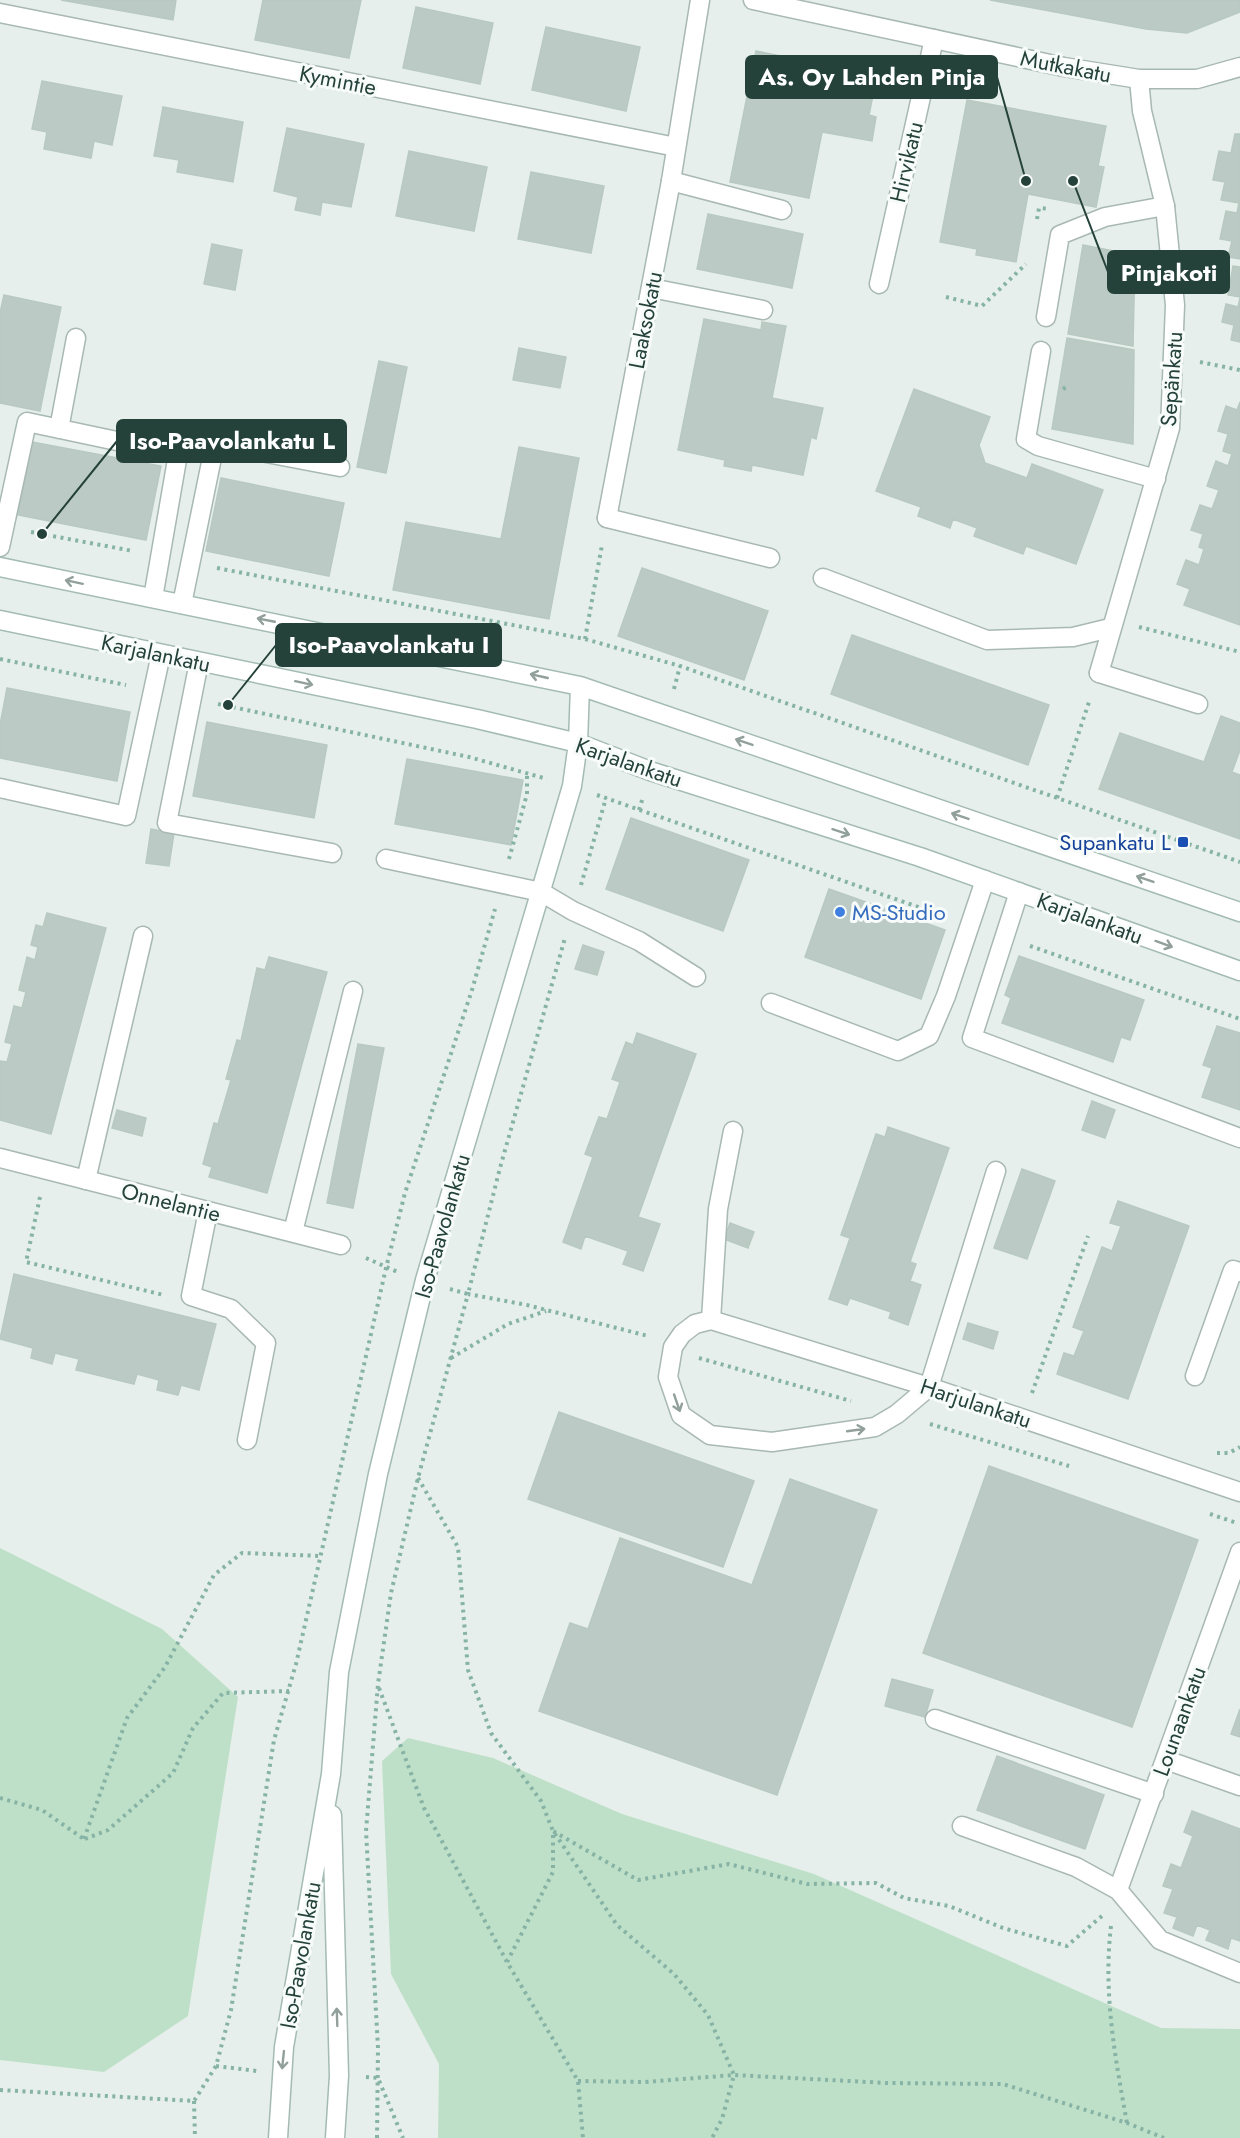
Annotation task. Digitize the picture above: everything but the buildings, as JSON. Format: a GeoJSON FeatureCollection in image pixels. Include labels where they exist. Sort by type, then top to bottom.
{"type":"FeatureCollection","features":[{"type":"Feature","properties":{"kind":"main road","name":"Laaksokatu"},"geometry":{"type":"LineString","coordinates":[[607,518],[671,181],[700,0]]}},
{"type":"Feature","properties":{"kind":"main road","name":"Mutkakatu"},"geometry":{"type":"LineString","coordinates":[[753,0],[934,39],[1139,79],[1197,79],[1240,67]]}},
{"type":"Feature","properties":{"kind":"main road","name":"Kymintie"},"geometry":{"type":"LineString","coordinates":[[0,13],[676,147]]}},
{"type":"Feature","properties":{"kind":"main road","name":"Hirvikatu"},"geometry":{"type":"LineString","coordinates":[[879,284],[934,39]]}},
{"type":"Feature","properties":{"kind":"main road","name":"Sepänkatu"},"geometry":{"type":"LineString","coordinates":[[1099,673],[1110,628],[1170,428],[1175,305],[1165,207],[1142,111],[1139,79]]}},
{"type":"Feature","properties":{"kind":"main road"},"geometry":{"type":"LineString","coordinates":[[671,181],[782,210]]}},
{"type":"Feature","properties":{"kind":"main road"},"geometry":{"type":"LineString","coordinates":[[1046,317],[1060,235],[1105,217],[1165,207]]}},
{"type":"Feature","properties":{"kind":"main road"},"geometry":{"type":"LineString","coordinates":[[651,288],[763,310]]}},
{"type":"Feature","properties":{"kind":"main road"},"geometry":{"type":"LineString","coordinates":[[60,429],[76,338]]}},
{"type":"Feature","properties":{"kind":"main road"},"geometry":{"type":"LineString","coordinates":[[1041,351],[1026,438],[1038,446],[1156,480]]}},
{"type":"Feature","properties":{"kind":"main road"},"geometry":{"type":"LineString","coordinates":[[0,547],[27,422],[178,454],[153,598]]}},
{"type":"Feature","properties":{"kind":"main road"},"geometry":{"type":"LineString","coordinates":[[182,604],[215,443],[340,467]]}},
{"type":"Feature","properties":{"kind":"main road"},"geometry":{"type":"LineString","coordinates":[[607,518],[770,558]]}},
{"type":"Feature","properties":{"kind":"main road"},"geometry":{"type":"LineString","coordinates":[[0,567],[580,686],[1240,912]]}},
{"type":"Feature","properties":{"kind":"main road"},"geometry":{"type":"LineString","coordinates":[[823,578],[987,640],[1073,637],[1110,628]]}},
{"type":"Feature","properties":{"kind":"main road","name":"Karjalankatu"},"geometry":{"type":"LineString","coordinates":[[0,620],[477,719],[578,743],[650,771],[985,880],[1240,971]]}},
{"type":"Feature","properties":{"kind":"main road"},"geometry":{"type":"LineString","coordinates":[[0,788],[126,816],[161,654]]}},
{"type":"Feature","properties":{"kind":"main road"},"geometry":{"type":"LineString","coordinates":[[199,662],[167,823],[332,853]]}},
{"type":"Feature","properties":{"kind":"main road"},"geometry":{"type":"LineString","coordinates":[[1099,673],[1198,704]]}},
{"type":"Feature","properties":{"kind":"main road","name":"Iso-Paavolankatu"},"geometry":{"type":"LineString","coordinates":[[278,2138],[284,2047],[331,1774],[339,1672],[383,1451],[425,1280],[572,786],[578,743],[580,686]]}},
{"type":"Feature","properties":{"kind":"main road"},"geometry":{"type":"LineString","coordinates":[[386,859],[541,892],[573,911],[639,941],[696,977]]}},
{"type":"Feature","properties":{"kind":"main road"},"geometry":{"type":"LineString","coordinates":[[771,1003],[898,1051],[929,1036],[946,996],[985,880]]}},
{"type":"Feature","properties":{"kind":"main road"},"geometry":{"type":"LineString","coordinates":[[1018,892],[972,1038],[1240,1138]]}},
{"type":"Feature","properties":{"kind":"main road"},"geometry":{"type":"LineString","coordinates":[[86,1180],[143,936]]}},
{"type":"Feature","properties":{"kind":"main road"},"geometry":{"type":"LineString","coordinates":[[293,1232],[353,991]]}},
{"type":"Feature","properties":{"kind":"main road"},"geometry":{"type":"LineString","coordinates":[[733,1131],[718,1209],[711,1320],[695,1324],[682,1334],[673,1347],[668,1377],[681,1415],[710,1435],[772,1442],[875,1428],[897,1414],[929,1387],[996,1171]]}},
{"type":"Feature","properties":{"kind":"main road","name":"Onnelantie"},"geometry":{"type":"LineString","coordinates":[[0,1158],[341,1245]]}},
{"type":"Feature","properties":{"kind":"main road"},"geometry":{"type":"LineString","coordinates":[[208,1211],[191,1296],[231,1309],[266,1342],[247,1440]]}},
{"type":"Feature","properties":{"kind":"main road"},"geometry":{"type":"LineString","coordinates":[[1195,1376],[1233,1270],[1240,1272]]}},
{"type":"Feature","properties":{"kind":"main road","name":"Harjulankatu"},"geometry":{"type":"LineString","coordinates":[[711,1320],[929,1387],[1240,1492]]}},
{"type":"Feature","properties":{"kind":"main road","name":"Lounaankatu"},"geometry":{"type":"LineString","coordinates":[[1115,1898],[1240,1552]]}},
{"type":"Feature","properties":{"kind":"main road"},"geometry":{"type":"LineString","coordinates":[[935,1719],[1154,1794]]}},
{"type":"Feature","properties":{"kind":"main road"},"geometry":{"type":"LineString","coordinates":[[1166,1760],[1240,1786]]}},
{"type":"Feature","properties":{"kind":"main road","name":"Iso-Paavolankatu"},"geometry":{"type":"LineString","coordinates":[[331,1774],[339,2076],[335,2138]]}},
{"type":"Feature","properties":{"kind":"main road"},"geometry":{"type":"LineString","coordinates":[[962,1826],[1076,1868],[1115,1898],[1160,1940],[1240,1973]]}},
{"type":"Feature","properties":{"kind":"path"},"geometry":{"type":"LineString","coordinates":[[1036,229],[1039,208],[1105,217]]}},
{"type":"Feature","properties":{"kind":"path"},"geometry":{"type":"LineString","coordinates":[[946,297],[982,306],[1030,260]]}},
{"type":"Feature","properties":{"kind":"path"},"geometry":{"type":"LineString","coordinates":[[1173,356],[1240,370]]}},
{"type":"Feature","properties":{"kind":"path"},"geometry":{"type":"LineString","coordinates":[[585,639],[607,518]]}},
{"type":"Feature","properties":{"kind":"path"},"geometry":{"type":"LineString","coordinates":[[4,527],[160,557]]}},
{"type":"Feature","properties":{"kind":"path"},"geometry":{"type":"LineString","coordinates":[[190,563],[585,639],[680,666],[1240,862]]}},
{"type":"Feature","properties":{"kind":"path"},"geometry":{"type":"LineString","coordinates":[[1110,628],[1141,627],[1240,652]]}},
{"type":"Feature","properties":{"kind":"path"},"geometry":{"type":"LineString","coordinates":[[0,659],[153,691]]}},
{"type":"Feature","properties":{"kind":"path"},"geometry":{"type":"LineString","coordinates":[[1058,798],[1099,673]]}},
{"type":"Feature","properties":{"kind":"path"},"geometry":{"type":"LineString","coordinates":[[192,699],[469,757],[572,786],[969,925]]}},
{"type":"Feature","properties":{"kind":"path"},"geometry":{"type":"LineString","coordinates":[[195,2138],[194,2101],[216,2066],[231,2010],[274,1740],[289,1691],[405,1193],[472,990],[527,794],[527,773]]}},
{"type":"Feature","properties":{"kind":"path"},"geometry":{"type":"LineString","coordinates":[[377,2138],[378,2078],[366,1831],[378,1684],[391,1593],[418,1478],[500,1168],[606,798]]}},
{"type":"Feature","properties":{"kind":"path"},"geometry":{"type":"LineString","coordinates":[[1004,937],[1240,1019]]}},
{"type":"Feature","properties":{"kind":"path"},"geometry":{"type":"LineString","coordinates":[[45,1170],[26,1262],[158,1295],[191,1296]]}},
{"type":"Feature","properties":{"kind":"path"},"geometry":{"type":"LineString","coordinates":[[1031,1396],[1088,1236]]}},
{"type":"Feature","properties":{"kind":"path"},"geometry":{"type":"LineString","coordinates":[[468,1294],[649,1336],[709,1362],[853,1401]]}},
{"type":"Feature","properties":{"kind":"path"},"geometry":{"type":"LineString","coordinates":[[451,1358],[508,1324],[547,1311]]}},
{"type":"Feature","properties":{"kind":"path"},"geometry":{"type":"LineString","coordinates":[[897,1414],[1074,1468]]}},
{"type":"Feature","properties":{"kind":"path"},"geometry":{"type":"LineString","coordinates":[[1229,1453],[1240,1447]]}},
{"type":"Feature","properties":{"kind":"path"},"geometry":{"type":"LineString","coordinates":[[418,1478],[458,1547],[468,1670],[490,1733],[541,1801],[554,1831],[617,1925],[674,1974],[708,2015],[734,2075],[722,2119],[712,2138]]}},
{"type":"Feature","properties":{"kind":"path"},"geometry":{"type":"LineString","coordinates":[[1209,1514],[1240,1525]]}},
{"type":"Feature","properties":{"kind":"path"},"geometry":{"type":"LineString","coordinates":[[84,1839],[127,1718],[165,1667],[214,1575],[242,1553],[321,1556]]}},
{"type":"Feature","properties":{"kind":"path"},"geometry":{"type":"LineString","coordinates":[[378,1684],[424,1808],[507,1962],[578,2081],[584,2138]]}},
{"type":"Feature","properties":{"kind":"path"},"geometry":{"type":"LineString","coordinates":[[84,1839],[108,1830],[173,1773],[193,1728],[223,1693],[289,1691]]}},
{"type":"Feature","properties":{"kind":"path"},"geometry":{"type":"LineString","coordinates":[[0,1798],[42,1810],[84,1839]]}},
{"type":"Feature","properties":{"kind":"path"},"geometry":{"type":"LineString","coordinates":[[554,1831],[638,1880],[729,1864],[807,1884],[876,1882],[904,1898],[949,1906],[1003,1928],[1067,1946],[1115,1898]]}},
{"type":"Feature","properties":{"kind":"path"},"geometry":{"type":"LineString","coordinates":[[507,1962],[553,1872],[554,1831]]}},
{"type":"Feature","properties":{"kind":"path"},"geometry":{"type":"LineString","coordinates":[[1115,1898],[1107,1961],[1110,2031],[1127,2123]]}},
{"type":"Feature","properties":{"kind":"path"},"geometry":{"type":"LineString","coordinates":[[578,2081],[645,2082],[734,2075],[887,2083],[1003,2084],[1127,2123],[1164,2138]]}},
{"type":"Feature","properties":{"kind":"path"},"geometry":{"type":"LineString","coordinates":[[378,2078],[403,2138]]}},
{"type":"Feature","properties":{"kind":"path"},"geometry":{"type":"LineString","coordinates":[[0,2090],[194,2101]]}},
{"type":"Feature","properties":{"kind":"green space"},"geometry":{"type":"Polygon","coordinates":[[[0,1548],[162,1629],[238,1697],[188,2016],[104,2072],[0,2060],[0,1548]]]}},
{"type":"Feature","properties":{"kind":"green space"},"geometry":{"type":"Polygon","coordinates":[[[408,1738],[493,1758],[622,1814],[814,1874],[1161,2028],[1240,2029],[1240,2138],[438,2138],[439,2064],[391,1974],[382,1761],[408,1738]]]}},
{"type":"Feature","properties":{"kind":"place","name":"As. Oy Lahden Pinja"},"geometry":{"type":"Point","coordinates":[1026,181]}},
{"type":"Feature","properties":{"kind":"place","name":"Pinjakoti"},"geometry":{"type":"Point","coordinates":[1073,181]}},
{"type":"Feature","properties":{"kind":"place","name":"Iso-Paavolankatu L"},"geometry":{"type":"Point","coordinates":[42,534]}},
{"type":"Feature","properties":{"kind":"place","name":"Iso-Paavolankatu I"},"geometry":{"type":"Point","coordinates":[228,705]}},
{"type":"Feature","properties":{"kind":"place","name":"Supankatu L"},"geometry":{"type":"Point","coordinates":[1183,842]}},
{"type":"Feature","properties":{"kind":"place","name":"MS-Studio"},"geometry":{"type":"Point","coordinates":[840,912]}}]}
